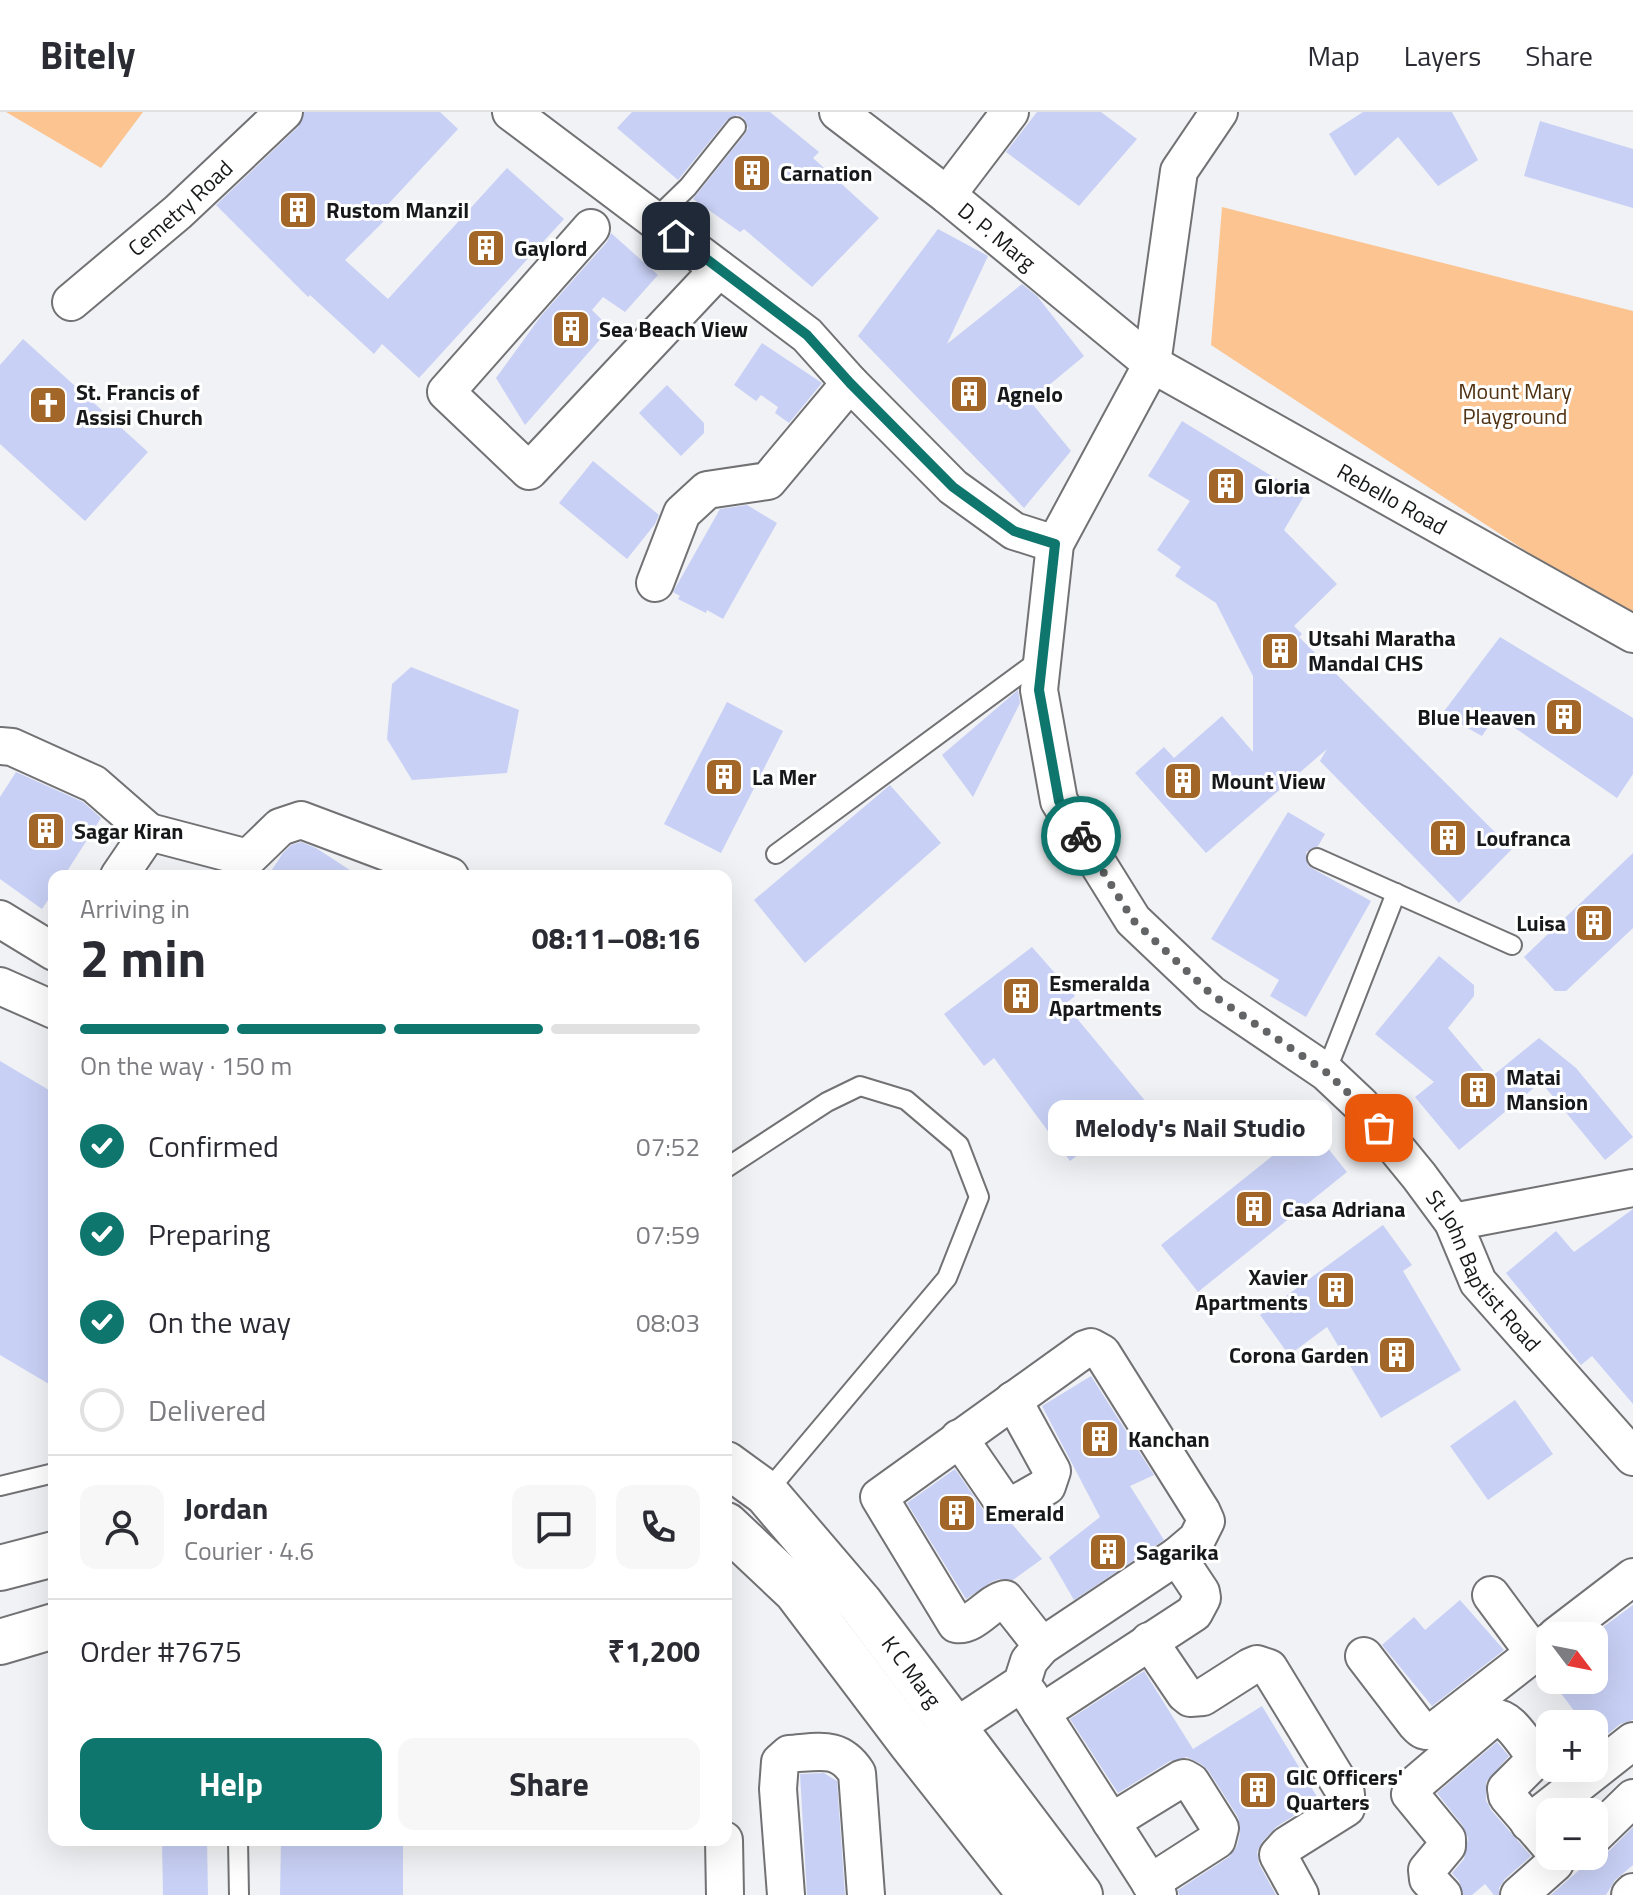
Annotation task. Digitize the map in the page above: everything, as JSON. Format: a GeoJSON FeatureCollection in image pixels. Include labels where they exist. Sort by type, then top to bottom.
{"type":"FeatureCollection","features":[{"type":"Feature","properties":{"kind":"main road","name":"K C Marg"},"geometry":{"type":"LineString","coordinates":[[732,1468],[766,1493],[812,1578],[911,1743],[1031,1895]]}},
{"type":"Feature","properties":{"kind":"main road","name":"K C Marg"},"geometry":{"type":"LineString","coordinates":[[732,1529],[812,1578],[860,1603],[1080,1895]]}},
{"type":"Feature","properties":{"kind":"main road"},"geometry":{"type":"LineString","coordinates":[[0,1568],[48,1556]]}},
{"type":"Feature","properties":{"kind":"main road"},"geometry":{"type":"LineString","coordinates":[[0,1641],[48,1628]]}},
{"type":"Feature","properties":{"kind":"street","name":"Cemetry Road"},"geometry":{"type":"LineString","coordinates":[[71,302],[178,212],[284,112]]}},
{"type":"Feature","properties":{"kind":"street"},"geometry":{"type":"LineString","coordinates":[[511,112],[807,335],[953,487],[1014,531],[1055,544]]}},
{"type":"Feature","properties":{"kind":"street","name":"D. P. Marg"},"geometry":{"type":"LineString","coordinates":[[838,112],[947,195],[1152,364]]}},
{"type":"Feature","properties":{"kind":"street"},"geometry":{"type":"LineString","coordinates":[[947,195],[1010,112]]}},
{"type":"Feature","properties":{"kind":"street"},"geometry":{"type":"LineString","coordinates":[[1152,364],[1179,171],[1219,112]]}},
{"type":"Feature","properties":{"kind":"street"},"geometry":{"type":"LineString","coordinates":[[591,228],[446,392],[529,471],[719,269]]}},
{"type":"Feature","properties":{"kind":"street","name":"St John Baptist Road"},"geometry":{"type":"LineString","coordinates":[[1152,364],[1055,544],[1039,690],[1059,801],[1133,920],[1211,994],[1326,1072],[1360,1104],[1453,1222],[1478,1282],[1633,1457]]}},
{"type":"Feature","properties":{"kind":"street","name":"Rebello Road"},"geometry":{"type":"LineString","coordinates":[[1152,364],[1633,634]]}},
{"type":"Feature","properties":{"kind":"street"},"geometry":{"type":"LineString","coordinates":[[655,583],[682,513],[707,490],[768,481],[850,383]]}},
{"type":"Feature","properties":{"kind":"street"},"geometry":{"type":"LineString","coordinates":[[0,746],[12,747],[94,784],[149,832],[248,858],[280,827],[301,820],[434,870]]}},
{"type":"Feature","properties":{"kind":"street"},"geometry":{"type":"LineString","coordinates":[[123,870],[149,832]]}},
{"type":"Feature","properties":{"kind":"street"},"geometry":{"type":"LineString","coordinates":[[0,919],[48,948]]}},
{"type":"Feature","properties":{"kind":"street"},"geometry":{"type":"LineString","coordinates":[[0,986],[48,1007]]}},
{"type":"Feature","properties":{"kind":"street"},"geometry":{"type":"LineString","coordinates":[[1453,1222],[1633,1188]]}},
{"type":"Feature","properties":{"kind":"street"},"geometry":{"type":"LineString","coordinates":[[954,1728],[1022,1683],[1029,1661],[1042,1646],[1177,1556],[1197,1539],[1206,1521],[1102,1353],[1091,1347],[884,1491],[879,1499],[956,1624],[967,1623],[1005,1599],[1042,1646]]}},
{"type":"Feature","properties":{"kind":"street"},"geometry":{"type":"LineString","coordinates":[[959,1438],[1003,1502],[1017,1503],[1047,1486],[1052,1471],[1050,1464],[1013,1400]]}},
{"type":"Feature","properties":{"kind":"street"},"geometry":{"type":"LineString","coordinates":[[1041,1713],[1194,1613],[1202,1598],[1197,1584],[1177,1556]]}},
{"type":"Feature","properties":{"kind":"street"},"geometry":{"type":"LineString","coordinates":[[1574,1622],[1633,1577]]}},
{"type":"Feature","properties":{"kind":"street"},"geometry":{"type":"LineString","coordinates":[[1491,1595],[1536,1634]]}},
{"type":"Feature","properties":{"kind":"street"},"geometry":{"type":"LineString","coordinates":[[1149,1641],[1190,1698],[1203,1697],[1257,1664],[1269,1668],[1346,1794],[1346,1808],[1340,1814],[1287,1845],[1278,1855],[1300,1895]]}},
{"type":"Feature","properties":{"kind":"street"},"geometry":{"type":"LineString","coordinates":[[1364,1656],[1421,1730],[1428,1732],[1434,1731],[1536,1652]]}},
{"type":"Feature","properties":{"kind":"street"},"geometry":{"type":"LineString","coordinates":[[1022,1683],[1041,1713],[1154,1889],[1217,1840],[1220,1828],[1191,1782],[1181,1779],[1111,1822]]}},
{"type":"Feature","properties":{"kind":"street"},"geometry":{"type":"LineString","coordinates":[[1443,1895],[1428,1879],[1427,1870],[1447,1846],[1447,1839],[1410,1794],[1412,1787],[1493,1718],[1499,1716],[1505,1720],[1532,1752],[1530,1765],[1506,1789],[1507,1796],[1536,1829]]}},
{"type":"Feature","properties":{"kind":"street"},"geometry":{"type":"LineString","coordinates":[[1576,1798],[1633,1741]]}},
{"type":"Feature","properties":{"kind":"street"},"geometry":{"type":"LineString","coordinates":[[786,1895],[778,1789],[780,1762],[789,1754],[832,1751],[849,1761],[857,1773],[866,1895]]}},
{"type":"Feature","properties":{"kind":"street"},"geometry":{"type":"LineString","coordinates":[[1608,1822],[1633,1798]]}},
{"type":"Feature","properties":{"kind":"street"},"geometry":{"type":"LineString","coordinates":[[724,1846],[725,1895]]}},
{"type":"Feature","properties":{"kind":"street"},"geometry":{"type":"LineString","coordinates":[[1519,1895],[1547,1870]]}},
{"type":"Feature","properties":{"kind":"street"},"geometry":{"type":"LineString","coordinates":[[1557,1895],[1549,1882],[1561,1870]]}},
{"type":"Feature","properties":{"kind":"lane"},"geometry":{"type":"LineString","coordinates":[[655,219],[688,187],[736,127]]}},
{"type":"Feature","properties":{"kind":"lane"},"geometry":{"type":"LineString","coordinates":[[776,854],[1042,658]]}},
{"type":"Feature","properties":{"kind":"lane"},"geometry":{"type":"LineString","coordinates":[[1317,858],[1512,945]]}},
{"type":"Feature","properties":{"kind":"lane"},"geometry":{"type":"LineString","coordinates":[[1326,1072],[1396,893]]}},
{"type":"Feature","properties":{"kind":"lane"},"geometry":{"type":"LineString","coordinates":[[732,1164],[827,1102],[860,1086],[906,1100],[959,1145],[979,1197],[947,1278],[766,1493]]}},
{"type":"Feature","properties":{"kind":"lane"},"geometry":{"type":"LineString","coordinates":[[0,1486],[48,1474]]}},
{"type":"Feature","properties":{"kind":"lane"},"geometry":{"type":"LineString","coordinates":[[238,1846],[239,1895]]}},
{"type":"Feature","properties":{"kind":"green space"},"geometry":{"type":"Polygon","coordinates":[[[6,112],[143,112],[101,168],[6,112]]]}},
{"type":"Feature","properties":{"kind":"green space","name":"Mount Mary Playground"},"geometry":{"type":"Polygon","coordinates":[[[1222,207],[1633,311],[1633,621],[1211,345],[1222,207]]]}},
{"type":"Feature","properties":{"kind":"building"},"geometry":{"type":"Polygon","coordinates":[[[304,112],[440,112],[458,129],[379,214],[385,220],[345,260],[388,299],[507,168],[564,219],[419,378],[382,344],[374,354],[310,295],[308,297],[216,205],[298,127],[304,112]]]}},
{"type":"Feature","properties":{"kind":"building"},"geometry":{"type":"Polygon","coordinates":[[[632,112],[770,112],[819,152],[813,158],[879,218],[812,287],[744,229],[740,232],[693,199],[745,134],[748,128],[744,118],[737,115],[727,120],[678,180],[617,128],[632,112]]]}},
{"type":"Feature","properties":{"kind":"building"},"geometry":{"type":"Polygon","coordinates":[[[1037,112],[1101,112],[1137,139],[1079,206],[1006,152],[1037,112]]]}},
{"type":"Feature","properties":{"kind":"building"},"geometry":{"type":"Polygon","coordinates":[[[1363,112],[1452,112],[1478,160],[1438,186],[1398,137],[1355,176],[1329,134],[1363,112]]]}},
{"type":"Feature","properties":{"kind":"building"},"geometry":{"type":"Polygon","coordinates":[[[1540,121],[1633,149],[1633,208],[1524,176],[1540,121]]]}},
{"type":"Feature","properties":{"kind":"building","name":"Agnelo"},"geometry":{"type":"Polygon","coordinates":[[[938,229],[988,256],[947,344],[1022,284],[1037,296],[1084,356],[1030,401],[1071,451],[1024,508],[858,336],[938,229]]]}},
{"type":"Feature","properties":{"kind":"building","name":"Sea Beach View"},"geometry":{"type":"Polygon","coordinates":[[[611,233],[658,275],[625,312],[603,297],[592,310],[610,328],[525,425],[496,378],[541,316],[607,242],[611,233]]]}},
{"type":"Feature","properties":{"kind":"building","name":"St. Francis of Assisi Church"},"geometry":{"type":"Polygon","coordinates":[[[23,339],[148,452],[85,521],[0,444],[0,365],[23,339]]]}},
{"type":"Feature","properties":{"kind":"building"},"geometry":{"type":"Polygon","coordinates":[[[762,343],[822,383],[789,423],[775,413],[778,407],[761,395],[756,401],[734,385],[762,343]]]}},
{"type":"Feature","properties":{"kind":"building"},"geometry":{"type":"Polygon","coordinates":[[[667,385],[704,423],[704,433],[681,456],[639,413],[667,385]]]}},
{"type":"Feature","properties":{"kind":"building"},"geometry":{"type":"Polygon","coordinates":[[[1182,421],[1304,496],[1284,530],[1337,584],[1294,626],[1302,634],[1299,637],[1512,849],[1459,903],[1320,761],[1327,749],[1206,853],[1135,773],[1164,747],[1174,758],[1222,716],[1253,752],[1253,676],[1216,603],[1175,576],[1181,567],[1157,550],[1190,501],[1148,476],[1182,421]]]}},
{"type":"Feature","properties":{"kind":"building"},"geometry":{"type":"Polygon","coordinates":[[[593,461],[659,515],[627,559],[559,503],[593,461]]]}},
{"type":"Feature","properties":{"kind":"building"},"geometry":{"type":"Polygon","coordinates":[[[747,505],[777,523],[723,619],[678,599],[680,596],[673,592],[720,509],[747,505]]]}},
{"type":"Feature","properties":{"kind":"building","name":"Blue Heaven"},"geometry":{"type":"Polygon","coordinates":[[[1500,637],[1633,718],[1633,774],[1617,798],[1496,715],[1482,736],[1442,714],[1500,637]]]}},
{"type":"Feature","properties":{"kind":"building"},"geometry":{"type":"Polygon","coordinates":[[[411,667],[519,710],[507,773],[412,780],[387,739],[392,684],[411,667]]]}},
{"type":"Feature","properties":{"kind":"building"},"geometry":{"type":"Polygon","coordinates":[[[1018,690],[1020,703],[973,797],[942,755],[1018,690]]]}},
{"type":"Feature","properties":{"kind":"building","name":"La Mer"},"geometry":{"type":"Polygon","coordinates":[[[727,702],[783,731],[721,853],[664,824],[727,702]]]}},
{"type":"Feature","properties":{"kind":"building","name":"Sagar Kiran"},"geometry":{"type":"Polygon","coordinates":[[[16,772],[83,802],[101,818],[68,870],[48,870],[48,900],[42,909],[0,879],[0,797],[16,772]]]}},
{"type":"Feature","properties":{"kind":"building"},"geometry":{"type":"Polygon","coordinates":[[[890,785],[941,843],[805,963],[754,900],[890,785]]]}},
{"type":"Feature","properties":{"kind":"building"},"geometry":{"type":"Polygon","coordinates":[[[1288,812],[1325,834],[1318,846],[1306,852],[1308,866],[1371,901],[1306,1017],[1270,996],[1279,980],[1211,939],[1288,812]]]}},
{"type":"Feature","properties":{"kind":"building"},"geometry":{"type":"Polygon","coordinates":[[[301,842],[316,848],[350,870],[272,870],[291,845],[301,842]]]}},
{"type":"Feature","properties":{"kind":"building","name":"Luisa"},"geometry":{"type":"Polygon","coordinates":[[[1633,853],[1633,928],[1566,991],[1555,991],[1524,957],[1633,853]]]}},
{"type":"Feature","properties":{"kind":"building"},"geometry":{"type":"Polygon","coordinates":[[[1032,947],[1075,996],[1065,1004],[1147,1103],[1070,1161],[994,1058],[984,1066],[944,1014],[1032,947]]]}},
{"type":"Feature","properties":{"kind":"building","name":"Matai Mansion"},"geometry":{"type":"Polygon","coordinates":[[[1439,956],[1474,985],[1474,996],[1448,1028],[1490,1078],[1539,1038],[1576,1068],[1633,1137],[1605,1160],[1541,1082],[1459,1150],[1415,1097],[1434,1082],[1375,1034],[1439,956]]]}},
{"type":"Feature","properties":{"kind":"building"},"geometry":{"type":"Polygon","coordinates":[[[0,1061],[48,1089],[48,1383],[0,1355],[0,1061]]]}},
{"type":"Feature","properties":{"kind":"building","name":"Casa Adriana"},"geometry":{"type":"Polygon","coordinates":[[[1310,1126],[1347,1172],[1198,1292],[1161,1245],[1310,1126]]]}},
{"type":"Feature","properties":{"kind":"building"},"geometry":{"type":"Polygon","coordinates":[[[1633,1209],[1633,1404],[1592,1356],[1581,1365],[1506,1273],[1556,1231],[1574,1252],[1633,1209]]]}},
{"type":"Feature","properties":{"kind":"building"},"geometry":{"type":"Polygon","coordinates":[[[1383,1225],[1412,1265],[1403,1271],[1461,1370],[1381,1418],[1327,1327],[1289,1355],[1260,1315],[1383,1225]]]}},
{"type":"Feature","properties":{"kind":"building"},"geometry":{"type":"Polygon","coordinates":[[[1091,1376],[1154,1475],[1130,1486],[1164,1540],[1074,1600],[1049,1557],[1100,1517],[1042,1406],[1091,1376]]]}},
{"type":"Feature","properties":{"kind":"building"},"geometry":{"type":"Polygon","coordinates":[[[1515,1400],[1553,1454],[1488,1500],[1450,1446],[1515,1400]]]}},
{"type":"Feature","properties":{"kind":"building","name":"Emerald"},"geometry":{"type":"Polygon","coordinates":[[[955,1469],[986,1514],[993,1520],[1012,1524],[1042,1559],[1013,1580],[991,1582],[966,1599],[907,1503],[955,1469]]]}},
{"type":"Feature","properties":{"kind":"building"},"geometry":{"type":"Polygon","coordinates":[[[1460,1600],[1504,1650],[1432,1706],[1382,1645],[1414,1617],[1425,1630],[1460,1600]]]}},
{"type":"Feature","properties":{"kind":"building"},"geometry":{"type":"Polygon","coordinates":[[[1633,1605],[1633,1720],[1620,1724],[1608,1734],[1608,1710],[1574,1710],[1562,1694],[1608,1694],[1608,1623],[1633,1605]]]}},
{"type":"Feature","properties":{"kind":"building","name":"GIC Officers' Quarters"},"geometry":{"type":"Polygon","coordinates":[[[1144,1671],[1193,1749],[1262,1706],[1319,1800],[1276,1827],[1257,1852],[1259,1864],[1276,1895],[1179,1895],[1178,1890],[1229,1857],[1237,1846],[1240,1833],[1238,1817],[1208,1770],[1187,1757],[1170,1761],[1118,1793],[1070,1719],[1144,1671]]]}},
{"type":"Feature","properties":{"kind":"building"},"geometry":{"type":"Polygon","coordinates":[[[1497,1742],[1509,1756],[1486,1782],[1486,1800],[1531,1856],[1505,1879],[1499,1888],[1499,1895],[1494,1895],[1485,1884],[1472,1895],[1463,1895],[1459,1881],[1452,1873],[1464,1859],[1468,1838],[1463,1826],[1437,1793],[1497,1742]]]}},
{"type":"Feature","properties":{"kind":"building"},"geometry":{"type":"Polygon","coordinates":[[[824,1773],[837,1781],[845,1895],[807,1895],[800,1774],[824,1773]]]}},
{"type":"Feature","properties":{"kind":"building"},"geometry":{"type":"Polygon","coordinates":[[[1633,1827],[1633,1865],[1615,1880],[1606,1895],[1551,1895],[1579,1870],[1608,1870],[1609,1851],[1633,1827]]]}},
{"type":"Feature","properties":{"kind":"building"},"geometry":{"type":"Polygon","coordinates":[[[162,1846],[207,1846],[208,1895],[163,1895],[162,1846]]]}},
{"type":"Feature","properties":{"kind":"building"},"geometry":{"type":"Polygon","coordinates":[[[281,1846],[403,1846],[403,1895],[280,1895],[281,1846]]]}},
{"type":"Feature","properties":{"kind":"way so far"},"geometry":{"type":"LineString","coordinates":[[1081,836],[1133,920],[1211,994],[1326,1072],[1360,1104],[1379,1128]]}},
{"type":"Feature","properties":{"kind":"place","name":"Carnation"},"geometry":{"type":"Point","coordinates":[752,173]}},
{"type":"Feature","properties":{"kind":"place","name":"Rustom Manzil"},"geometry":{"type":"Point","coordinates":[298,210]}},
{"type":"Feature","properties":{"kind":"place","name":"Gaylord"},"geometry":{"type":"Point","coordinates":[486,248]}},
{"type":"Feature","properties":{"kind":"place","name":"Sea Beach View"},"geometry":{"type":"Point","coordinates":[571,329]}},
{"type":"Feature","properties":{"kind":"place","name":"Agnelo"},"geometry":{"type":"Point","coordinates":[969,394]}},
{"type":"Feature","properties":{"kind":"place","name":"St. Francis of Assisi Church"},"geometry":{"type":"Point","coordinates":[48,405]}},
{"type":"Feature","properties":{"kind":"place","name":"Gloria"},"geometry":{"type":"Point","coordinates":[1226,486]}},
{"type":"Feature","properties":{"kind":"place","name":"Utsahi Maratha Mandal CHS"},"geometry":{"type":"Point","coordinates":[1280,651]}},
{"type":"Feature","properties":{"kind":"place","name":"Blue Heaven"},"geometry":{"type":"Point","coordinates":[1564,717]}},
{"type":"Feature","properties":{"kind":"place","name":"La Mer"},"geometry":{"type":"Point","coordinates":[724,777]}},
{"type":"Feature","properties":{"kind":"place","name":"Mount View"},"geometry":{"type":"Point","coordinates":[1183,781]}},
{"type":"Feature","properties":{"kind":"place","name":"Sagar Kiran"},"geometry":{"type":"Point","coordinates":[46,831]}},
{"type":"Feature","properties":{"kind":"place","name":"Loufranca"},"geometry":{"type":"Point","coordinates":[1448,838]}},
{"type":"Feature","properties":{"kind":"place","name":"Luisa"},"geometry":{"type":"Point","coordinates":[1594,923]}},
{"type":"Feature","properties":{"kind":"place","name":"Esmeralda Apartments"},"geometry":{"type":"Point","coordinates":[1021,996]}},
{"type":"Feature","properties":{"kind":"place","name":"Matai Mansion"},"geometry":{"type":"Point","coordinates":[1478,1090]}},
{"type":"Feature","properties":{"kind":"place","name":"Melody's Nail Studio"},"geometry":{"type":"Point","coordinates":[1379,1128]}},
{"type":"Feature","properties":{"kind":"place","name":"Casa Adriana"},"geometry":{"type":"Point","coordinates":[1254,1209]}},
{"type":"Feature","properties":{"kind":"place","name":"Xavier Apartments"},"geometry":{"type":"Point","coordinates":[1336,1290]}},
{"type":"Feature","properties":{"kind":"place","name":"Corona Garden"},"geometry":{"type":"Point","coordinates":[1397,1355]}},
{"type":"Feature","properties":{"kind":"place","name":"Kanchan"},"geometry":{"type":"Point","coordinates":[1100,1439]}},
{"type":"Feature","properties":{"kind":"place","name":"Emerald"},"geometry":{"type":"Point","coordinates":[957,1513]}},
{"type":"Feature","properties":{"kind":"place","name":"Sagarika"},"geometry":{"type":"Point","coordinates":[1108,1552]}},
{"type":"Feature","properties":{"kind":"place","name":"GIC Officers' Quarters"},"geometry":{"type":"Point","coordinates":[1258,1790]}},
{"type":"Feature","properties":{"kind":"route"},"geometry":{"type":"LineString","coordinates":[[676,236],[807,335],[953,487],[1014,531],[1055,544],[1039,690],[1059,801],[1081,836]]}}]}
